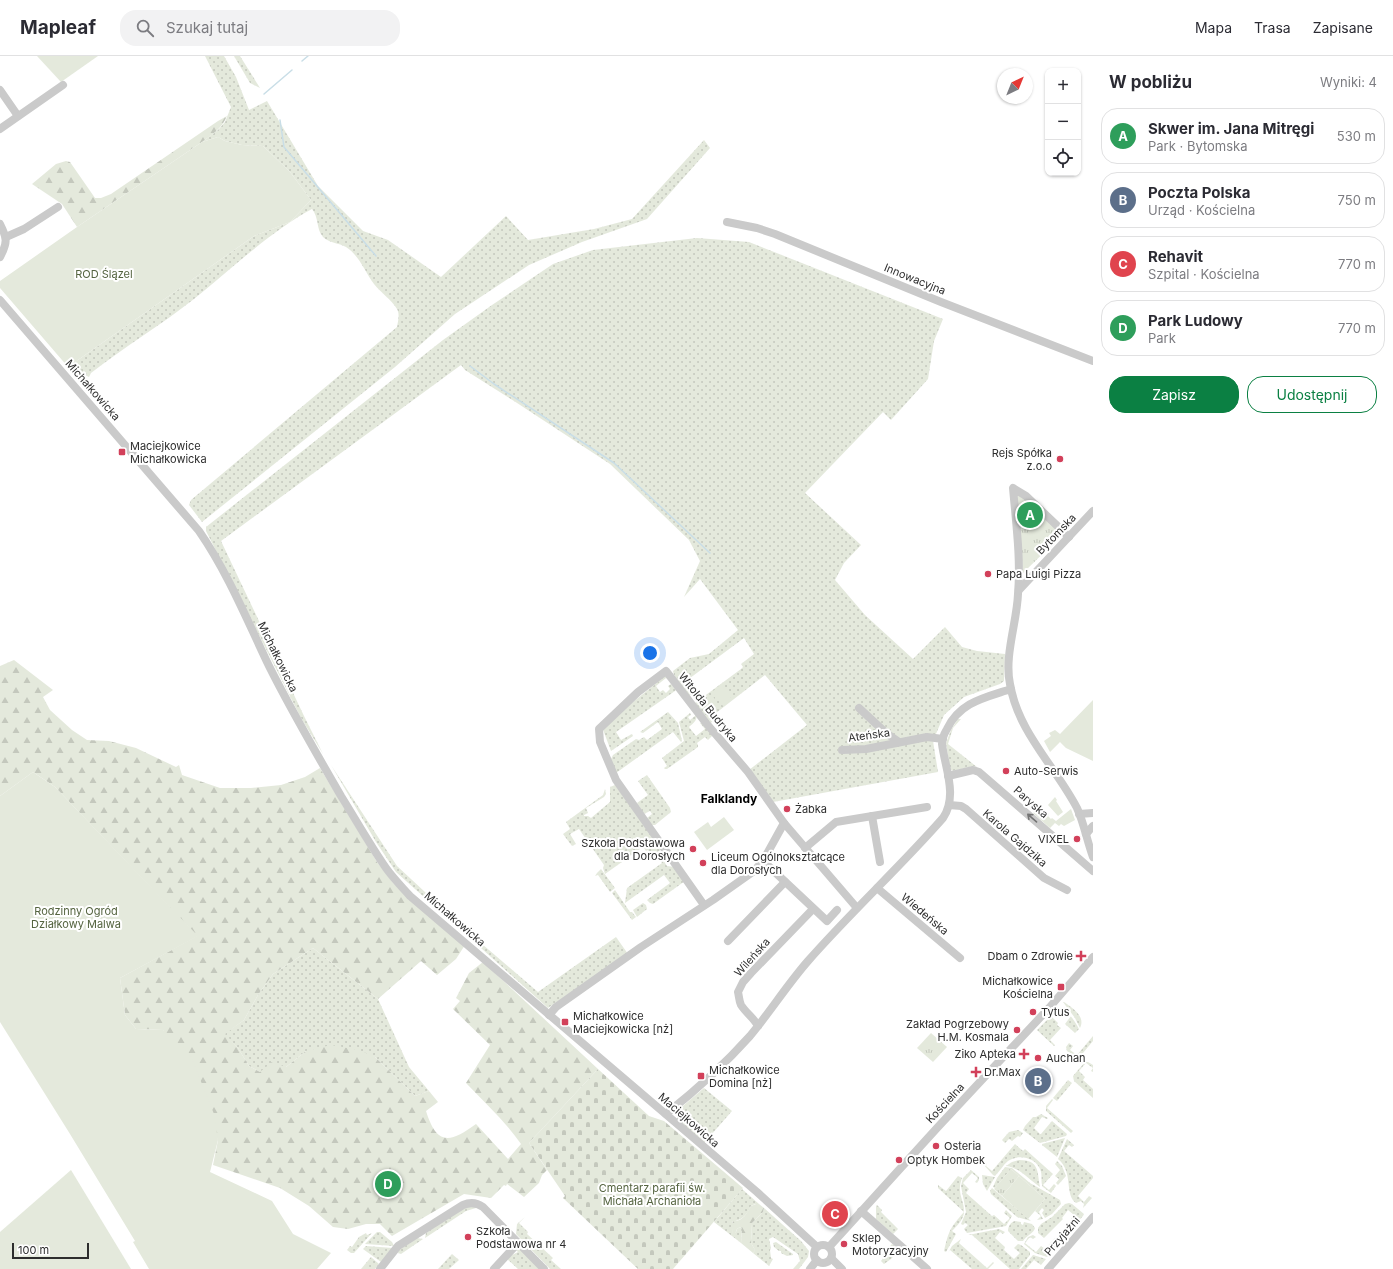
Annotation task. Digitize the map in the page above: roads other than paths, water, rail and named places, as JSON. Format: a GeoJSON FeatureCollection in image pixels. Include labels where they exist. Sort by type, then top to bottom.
{"type":"FeatureCollection","features":[{"type":"Feature","properties":{"kind":"street"},"geometry":{"type":"LineString","coordinates":[[0,129],[63,85]]}},
{"type":"Feature","properties":{"kind":"street"},"geometry":{"type":"LineString","coordinates":[[0,90],[18,116]]}},
{"type":"Feature","properties":{"kind":"street"},"geometry":{"type":"LineString","coordinates":[[6,236],[24,229],[58,207]]}},
{"type":"Feature","properties":{"kind":"street","name":"Innowacyjna"},"geometry":{"type":"LineString","coordinates":[[727,222],[751,226],[775,234],[941,302],[1093,361]]}},
{"type":"Feature","properties":{"kind":"street"},"geometry":{"type":"LineString","coordinates":[[0,224],[6,236],[5,248],[0,257]]}},
{"type":"Feature","properties":{"kind":"street","name":"Michałkowicka"},"geometry":{"type":"LineString","coordinates":[[0,300],[190,519],[213,551],[308,741],[367,839],[387,869],[410,896],[547,1013]]}},
{"type":"Feature","properties":{"kind":"street"},"geometry":{"type":"LineString","coordinates":[[1069,537],[1026,496],[1013,488],[1018,543],[1019,590],[1010,651],[1009,680],[1015,705],[1023,724],[1065,789],[1079,814],[1093,857]]}},
{"type":"Feature","properties":{"kind":"street","name":"Bytomska"},"geometry":{"type":"LineString","coordinates":[[1019,590],[1093,511]]}},
{"type":"Feature","properties":{"kind":"street","name":"Witolda Budryka"},"geometry":{"type":"LineString","coordinates":[[704,905],[616,780],[600,742],[599,728],[638,692],[666,671],[709,727],[748,772],[784,823]]}},
{"type":"Feature","properties":{"kind":"street"},"geometry":{"type":"LineString","coordinates":[[666,1114],[698,1088],[738,1048],[758,1026],[797,974],[857,908],[944,818],[949,805],[950,790],[943,750],[943,739],[951,722],[962,708],[974,702],[1011,689]]}},
{"type":"Feature","properties":{"kind":"street","name":"Ateńska"},"geometry":{"type":"LineString","coordinates":[[859,708],[886,733],[899,742]]}},
{"type":"Feature","properties":{"kind":"street","name":"Ateńska"},"geometry":{"type":"LineString","coordinates":[[842,750],[866,749],[927,737],[943,739]]}},
{"type":"Feature","properties":{"kind":"street","name":"Paryska"},"geometry":{"type":"LineString","coordinates":[[948,776],[967,771],[977,771],[1093,871]]}},
{"type":"Feature","properties":{"kind":"street","name":"Karola Gajdzika"},"geometry":{"type":"LineString","coordinates":[[949,805],[961,806],[966,809],[1044,878],[1067,890]]}},
{"type":"Feature","properties":{"kind":"street"},"geometry":{"type":"LineString","coordinates":[[805,848],[836,822],[927,807]]}},
{"type":"Feature","properties":{"kind":"street"},"geometry":{"type":"LineString","coordinates":[[1079,814],[1093,813]]}},
{"type":"Feature","properties":{"kind":"street"},"geometry":{"type":"LineString","coordinates":[[872,816],[880,862]]}},
{"type":"Feature","properties":{"kind":"street"},"geometry":{"type":"LineString","coordinates":[[547,1013],[641,947],[754,871],[763,861],[784,823],[857,908]]}},
{"type":"Feature","properties":{"kind":"street"},"geometry":{"type":"LineString","coordinates":[[1086,834],[1093,826]]}},
{"type":"Feature","properties":{"kind":"street"},"geometry":{"type":"LineString","coordinates":[[763,861],[827,921],[837,910]]}},
{"type":"Feature","properties":{"kind":"street"},"geometry":{"type":"LineString","coordinates":[[728,941],[784,882]]}},
{"type":"Feature","properties":{"kind":"street","name":"Wiedeńska"},"geometry":{"type":"LineString","coordinates":[[877,888],[960,958]]}},
{"type":"Feature","properties":{"kind":"street","name":"Wileńska"},"geometry":{"type":"LineString","coordinates":[[758,1026],[755,1020],[748,1014],[741,1004],[738,992],[743,982],[750,974],[813,909]]}},
{"type":"Feature","properties":{"kind":"street","name":"Kościelna"},"geometry":{"type":"LineString","coordinates":[[829,1246],[1050,1008],[1093,957]]}},
{"type":"Feature","properties":{"kind":"street","name":"Maciejkowicka"},"geometry":{"type":"LineString","coordinates":[[547,1013],[757,1192],[817,1247]]}},
{"type":"Feature","properties":{"kind":"street"},"geometry":{"type":"LineString","coordinates":[[380,1269],[398,1246],[463,1205],[471,1203],[483,1207],[544,1269]]}},
{"type":"Feature","properties":{"kind":"street"},"geometry":{"type":"LineString","coordinates":[[861,1211],[927,1269]]}},
{"type":"Feature","properties":{"kind":"street","name":"Przyjaźni"},"geometry":{"type":"LineString","coordinates":[[1048,1269],[1093,1217]]}},
{"type":"Feature","properties":{"kind":"street"},"geometry":{"type":"LineString","coordinates":[[494,1269],[518,1243]]}},
{"type":"Feature","properties":{"kind":"street"},"geometry":{"type":"LineString","coordinates":[[822,1244],[829,1246],[832,1252],[831,1258],[825,1262],[817,1260],[814,1253],[817,1247],[822,1244]]}},
{"type":"Feature","properties":{"kind":"street"},"geometry":{"type":"LineString","coordinates":[[831,1258],[842,1269]]}},
{"type":"Feature","properties":{"kind":"street"},"geometry":{"type":"LineString","coordinates":[[810,1269],[817,1260]]}},
{"type":"Feature","properties":{"kind":"waterway"},"geometry":{"type":"LineString","coordinates":[[302,61],[308,56]]}},
{"type":"Feature","properties":{"kind":"waterway"},"geometry":{"type":"LineString","coordinates":[[264,94],[292,70]]}},
{"type":"Feature","properties":{"kind":"waterway"},"geometry":{"type":"LineString","coordinates":[[280,120],[284,147],[376,256]]}},
{"type":"Feature","properties":{"kind":"waterway"},"geometry":{"type":"LineString","coordinates":[[470,366],[494,384],[614,463],[710,553]]}},
{"type":"Feature","properties":{"kind":"place","name":"Maciejkowice Michałkowicka"},"geometry":{"type":"Point","coordinates":[122,452]}},
{"type":"Feature","properties":{"kind":"place","name":"Rejs Spółka z.o.o"},"geometry":{"type":"Point","coordinates":[1060,459]}},
{"type":"Feature","properties":{"kind":"place","name":"Skwer im. Jana Mitręgi"},"geometry":{"type":"Point","coordinates":[1030,515]}},
{"type":"Feature","properties":{"kind":"place","name":"Papa Luigi Pizza"},"geometry":{"type":"Point","coordinates":[988,574]}},
{"type":"Feature","properties":{"kind":"place","name":"Auto-Serwis"},"geometry":{"type":"Point","coordinates":[1006,771]}},
{"type":"Feature","properties":{"kind":"place","name":"Żabka"},"geometry":{"type":"Point","coordinates":[787,809]}},
{"type":"Feature","properties":{"kind":"place","name":"VIXEL"},"geometry":{"type":"Point","coordinates":[1077,839]}},
{"type":"Feature","properties":{"kind":"place","name":"Szkoła Podstawowa dla Dorosłych"},"geometry":{"type":"Point","coordinates":[693,849]}},
{"type":"Feature","properties":{"kind":"place","name":"Liceum Ogólnokształcące dla Dorosłych"},"geometry":{"type":"Point","coordinates":[703,863]}},
{"type":"Feature","properties":{"kind":"place","name":"Dbam o Zdrowie"},"geometry":{"type":"Point","coordinates":[1081,956]}},
{"type":"Feature","properties":{"kind":"place","name":"Michałkowice Kościelna"},"geometry":{"type":"Point","coordinates":[1061,987]}},
{"type":"Feature","properties":{"kind":"place","name":"Tytus"},"geometry":{"type":"Point","coordinates":[1033,1012]}},
{"type":"Feature","properties":{"kind":"place","name":"Michałkowice Maciejkowicka [nż]"},"geometry":{"type":"Point","coordinates":[565,1022]}},
{"type":"Feature","properties":{"kind":"place","name":"Zakład Pogrzebowy H.M. Kosmala"},"geometry":{"type":"Point","coordinates":[1017,1030]}},
{"type":"Feature","properties":{"kind":"place","name":"Ziko Apteka"},"geometry":{"type":"Point","coordinates":[1024,1054]}},
{"type":"Feature","properties":{"kind":"place","name":"Auchan"},"geometry":{"type":"Point","coordinates":[1038,1058]}},
{"type":"Feature","properties":{"kind":"place","name":"Dr.Max"},"geometry":{"type":"Point","coordinates":[976,1072]}},
{"type":"Feature","properties":{"kind":"place","name":"Michałkowice Domina [nż]"},"geometry":{"type":"Point","coordinates":[701,1076]}},
{"type":"Feature","properties":{"kind":"place","name":"Poczta Polska"},"geometry":{"type":"Point","coordinates":[1038,1081]}},
{"type":"Feature","properties":{"kind":"place","name":"Osteria"},"geometry":{"type":"Point","coordinates":[936,1146]}},
{"type":"Feature","properties":{"kind":"place","name":"Optyk Hombek"},"geometry":{"type":"Point","coordinates":[899,1160]}},
{"type":"Feature","properties":{"kind":"place","name":"Park Ludowy"},"geometry":{"type":"Point","coordinates":[388,1184]}},
{"type":"Feature","properties":{"kind":"place","name":"Rehavit"},"geometry":{"type":"Point","coordinates":[835,1214]}},
{"type":"Feature","properties":{"kind":"place","name":"Szkoła Podstawowa nr 4"},"geometry":{"type":"Point","coordinates":[468,1237]}},
{"type":"Feature","properties":{"kind":"place","name":"Sklep Motoryzacyjny"},"geometry":{"type":"Point","coordinates":[844,1244]}},
{"type":"Feature","properties":{"kind":"district","name":"Falklandy"},"geometry":{"type":"Point","coordinates":[729,799]}},
{"type":"Feature","properties":{"kind":"park label","name":"ROD Ślązel"},"geometry":{"type":"Point","coordinates":[104,274]}},
{"type":"Feature","properties":{"kind":"park label","name":"Rodzinny Ogród Działkowy Malwa"},"geometry":{"type":"Point","coordinates":[76,917]}},
{"type":"Feature","properties":{"kind":"park label","name":"Cmentarz parafii św. Michała Archanioła"},"geometry":{"type":"Point","coordinates":[652,1194]}}]}
